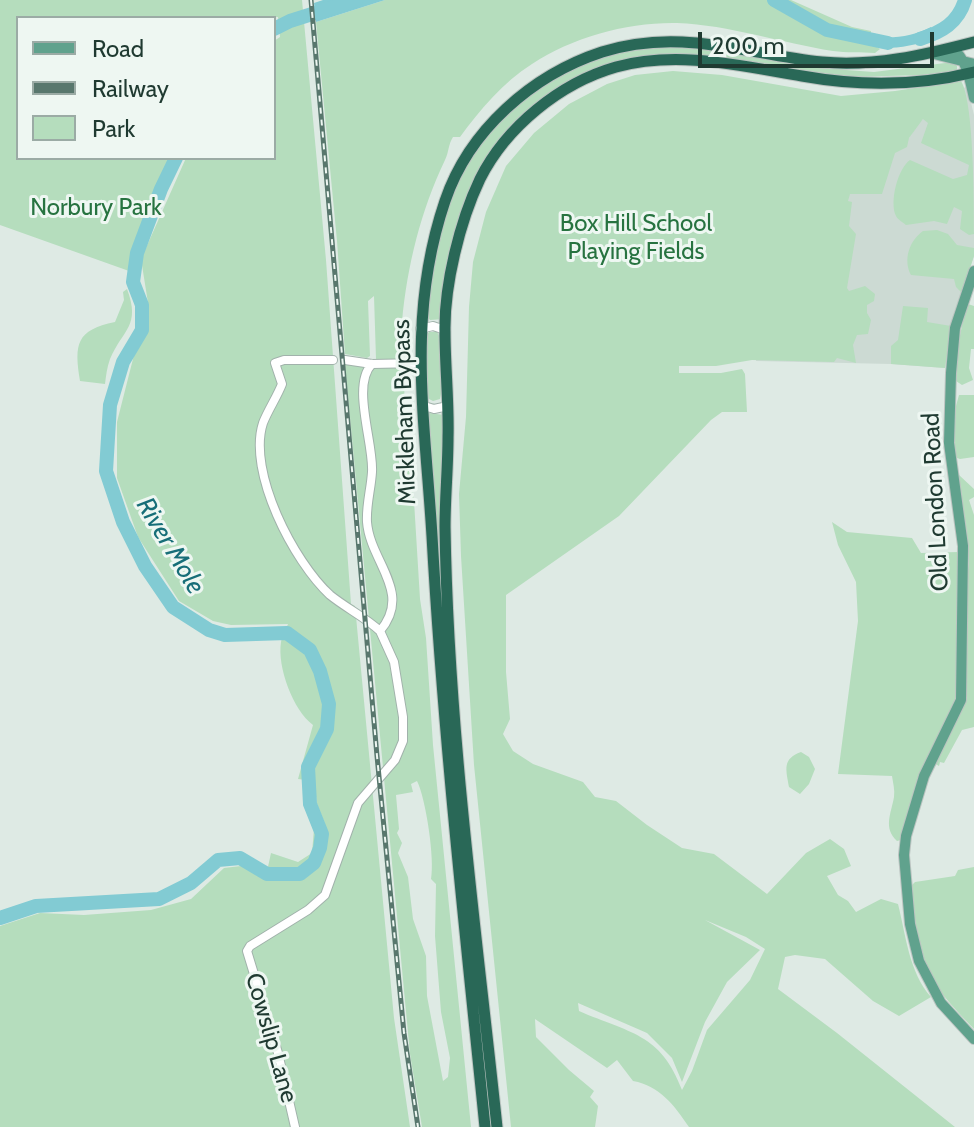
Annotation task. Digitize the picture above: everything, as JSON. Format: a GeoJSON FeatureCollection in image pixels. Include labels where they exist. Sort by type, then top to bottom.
{"type":"FeatureCollection","features":[{"type":"Feature","properties":{"kind":"highway","name":"Mickleham Bypass"},"geometry":{"type":"LineString","coordinates":[[485,1127],[450,795],[421,405],[420,329],[425,288],[435,235],[459,169],[489,125],[532,88],[564,67],[603,52],[663,41],[716,43],[821,62],[857,63],[898,60],[974,42]]}},
{"type":"Feature","properties":{"kind":"highway","name":"Mickleham Bypass"},"geometry":{"type":"LineString","coordinates":[[497,1127],[454,687],[445,527],[448,406],[445,330],[453,268],[463,226],[479,182],[492,157],[516,129],[546,102],[584,80],[615,67],[656,60],[699,60],[855,83],[919,82],[970,68]]}},
{"type":"Feature","properties":{"kind":"main road"},"geometry":{"type":"LineString","coordinates":[[952,48],[970,68],[974,98]]}},
{"type":"Feature","properties":{"kind":"main road"},"geometry":{"type":"LineString","coordinates":[[930,53],[970,68]]}},
{"type":"Feature","properties":{"kind":"main road","name":"Old London Road"},"geometry":{"type":"LineString","coordinates":[[974,271],[955,328],[951,373],[949,443],[963,546],[961,700],[924,776],[906,836],[904,855],[910,924],[919,961],[941,1003],[974,1039]]}},
{"type":"Feature","properties":{"kind":"street"},"geometry":{"type":"LineString","coordinates":[[420,329],[433,326],[445,330]]}},
{"type":"Feature","properties":{"kind":"street"},"geometry":{"type":"LineString","coordinates":[[333,360],[284,360],[275,363],[282,384],[263,423],[259,453],[264,484],[279,519],[317,581],[332,596],[380,631],[391,618],[394,602],[367,523],[372,472],[364,388],[367,369],[372,364]]}},
{"type":"Feature","properties":{"kind":"street"},"geometry":{"type":"LineString","coordinates":[[345,360],[372,364],[420,363]]}},
{"type":"Feature","properties":{"kind":"street"},"geometry":{"type":"LineString","coordinates":[[421,405],[434,409],[448,406]]}},
{"type":"Feature","properties":{"kind":"street","name":"Cowslip Lane"},"geometry":{"type":"LineString","coordinates":[[295,1127],[278,1053],[247,951],[325,895],[358,803],[395,760],[403,741],[403,717],[394,662],[380,631]]}},
{"type":"Feature","properties":{"kind":"shaded area"},"geometry":{"type":"Polygon","coordinates":[[[967,86],[974,115],[974,256],[954,312],[945,368],[756,361],[755,211],[909,138],[917,124],[967,86]]]}},
{"type":"Feature","properties":{"kind":"green space","name":"Norbury Park"},"geometry":{"type":"Polygon","coordinates":[[[0,0],[302,0],[326,260],[351,604],[355,606],[394,1018],[410,1127],[0,1127],[0,926],[40,913],[84,915],[151,910],[191,899],[224,868],[241,866],[266,876],[271,853],[298,862],[312,853],[314,829],[325,824],[317,804],[314,781],[298,779],[313,725],[293,699],[284,675],[280,652],[288,624],[231,625],[213,621],[179,601],[138,537],[117,478],[117,422],[134,355],[146,334],[149,309],[141,259],[185,160],[276,160],[278,17],[16,16],[16,160],[170,160],[137,238],[129,271],[0,225],[0,0]]]}},
{"type":"Feature","properties":{"kind":"green space"},"geometry":{"type":"Polygon","coordinates":[[[385,0],[791,0],[852,27],[871,31],[871,43],[880,49],[875,53],[838,52],[716,27],[658,23],[602,33],[548,54],[511,79],[460,137],[451,140],[422,218],[411,259],[400,359],[376,359],[374,296],[368,301],[370,356],[345,354],[316,22],[385,0]]]}},
{"type":"Feature","properties":{"kind":"green space"},"geometry":{"type":"Polygon","coordinates":[[[678,46],[822,64],[846,70],[874,72],[953,62],[957,71],[852,77],[702,55],[669,54],[639,58],[552,94],[478,177],[444,319],[430,320],[426,316],[431,280],[447,208],[465,167],[488,136],[537,90],[579,66],[626,52],[678,46]]]}},
{"type":"Feature","properties":{"kind":"green space","name":"Box Hill School Playing Fields"},"geometry":{"type":"Polygon","coordinates":[[[673,71],[722,75],[841,96],[961,81],[971,130],[974,234],[969,235],[960,229],[962,211],[954,207],[947,224],[934,221],[906,225],[896,216],[896,186],[910,160],[953,179],[967,175],[969,165],[921,143],[928,123],[923,119],[909,138],[907,147],[895,153],[882,194],[850,194],[848,201],[852,202],[849,226],[856,234],[847,288],[849,291],[865,286],[875,294],[874,301],[867,305],[871,320],[868,334],[857,335],[853,345],[856,363],[837,358],[834,362],[752,360],[716,366],[679,366],[679,373],[721,373],[742,369],[745,374],[747,412],[722,412],[711,420],[619,516],[506,595],[506,672],[510,719],[503,734],[513,751],[533,764],[583,782],[595,797],[616,801],[682,848],[714,854],[767,894],[806,853],[830,839],[844,849],[851,866],[827,876],[838,895],[848,901],[856,912],[881,899],[898,904],[913,965],[931,997],[899,1016],[873,1001],[825,959],[795,955],[785,957],[778,989],[955,1127],[689,1127],[666,1098],[651,1087],[633,1081],[617,1060],[607,1068],[535,1019],[536,1037],[594,1091],[590,1097],[598,1106],[595,1127],[511,1127],[474,765],[461,556],[459,494],[473,262],[486,212],[506,166],[534,133],[569,104],[607,84],[635,75],[673,71]],[[705,920],[760,950],[727,982],[705,1022],[682,1082],[672,1058],[647,1033],[578,1003],[579,1011],[641,1037],[653,1046],[674,1071],[682,1090],[707,1030],[750,980],[765,949],[746,937],[705,920]]]}},
{"type":"Feature","properties":{"kind":"green space"},"geometry":{"type":"Polygon","coordinates":[[[937,230],[948,234],[957,245],[974,248],[962,293],[954,279],[911,275],[908,257],[914,240],[923,231],[937,230]]]}},
{"type":"Feature","properties":{"kind":"green space"},"geometry":{"type":"Polygon","coordinates":[[[127,289],[131,319],[110,359],[105,384],[80,381],[77,357],[81,341],[92,329],[115,322],[124,300],[123,292],[127,289]]]}},
{"type":"Feature","properties":{"kind":"green space"},"geometry":{"type":"Polygon","coordinates":[[[968,304],[974,306],[974,349],[971,349],[969,368],[973,380],[962,385],[956,381],[957,361],[968,304]]]}},
{"type":"Feature","properties":{"kind":"green space"},"geometry":{"type":"Polygon","coordinates":[[[903,306],[928,308],[927,322],[951,326],[945,368],[891,364],[891,346],[898,340],[903,306]]]}},
{"type":"Feature","properties":{"kind":"green space"},"geometry":{"type":"Polygon","coordinates":[[[429,332],[437,332],[441,339],[441,394],[440,399],[433,401],[427,398],[425,338],[429,332]]]}},
{"type":"Feature","properties":{"kind":"green space"},"geometry":{"type":"Polygon","coordinates":[[[345,364],[404,368],[405,434],[414,501],[433,745],[471,1127],[422,1127],[410,1054],[345,364]],[[417,781],[411,784],[413,792],[396,795],[397,833],[402,843],[398,853],[408,877],[413,919],[426,956],[427,996],[443,1081],[448,1077],[450,1058],[441,1012],[435,936],[436,884],[431,879],[431,844],[417,781]]]}},
{"type":"Feature","properties":{"kind":"green space"},"geometry":{"type":"Polygon","coordinates":[[[959,395],[974,395],[974,457],[960,459],[954,457],[953,452],[954,413],[959,395]]]}},
{"type":"Feature","properties":{"kind":"green space"},"geometry":{"type":"Polygon","coordinates":[[[429,413],[444,415],[445,639],[442,639],[438,545],[426,416],[429,413]]]}},
{"type":"Feature","properties":{"kind":"green space"},"geometry":{"type":"Polygon","coordinates":[[[959,475],[974,489],[974,497],[969,500],[974,515],[974,727],[962,730],[944,763],[940,762],[939,766],[934,763],[965,701],[966,687],[964,597],[969,563],[959,475]]]}},
{"type":"Feature","properties":{"kind":"green space"},"geometry":{"type":"Polygon","coordinates":[[[832,522],[847,532],[912,538],[921,553],[958,552],[956,699],[901,840],[897,841],[889,826],[894,794],[892,776],[838,774],[858,621],[856,582],[838,545],[832,522]]]}},
{"type":"Feature","properties":{"kind":"green space"},"geometry":{"type":"Polygon","coordinates":[[[801,752],[809,757],[815,769],[809,784],[800,794],[789,787],[786,770],[788,761],[801,752]]]}},
{"type":"Feature","properties":{"kind":"green space"},"geometry":{"type":"Polygon","coordinates":[[[974,867],[974,1029],[926,970],[915,933],[911,886],[915,882],[955,876],[958,870],[974,867]]]}},
{"type":"Feature","properties":{"kind":"water"},"geometry":{"type":"Polygon","coordinates":[[[323,0],[385,0],[316,22],[314,3],[323,0]]]}},
{"type":"Feature","properties":{"kind":"water"},"geometry":{"type":"Polygon","coordinates":[[[931,27],[938,38],[895,48],[871,43],[871,36],[902,36],[931,27]]]}},
{"type":"Feature","properties":{"kind":"waterway","name":"River Mole"},"geometry":{"type":"LineString","coordinates":[[276,28],[356,0]]}},
{"type":"Feature","properties":{"kind":"waterway","name":"River Mole"},"geometry":{"type":"LineString","coordinates":[[774,0],[827,30],[888,43]]}},
{"type":"Feature","properties":{"kind":"waterway","name":"River Mole"},"geometry":{"type":"LineString","coordinates":[[920,39],[948,26],[965,0]]}},
{"type":"Feature","properties":{"kind":"waterway","name":"River Mole"},"geometry":{"type":"LineString","coordinates":[[0,918],[36,906],[159,899],[191,883],[218,860],[240,858],[267,874],[300,874],[314,863],[320,848],[322,834],[310,804],[308,767],[327,729],[329,704],[320,671],[310,650],[287,633],[225,635],[209,630],[173,607],[145,566],[123,522],[106,471],[110,405],[123,362],[142,330],[142,305],[133,282],[137,253],[175,160]]}},
{"type":"Feature","properties":{"kind":"railway"},"geometry":{"type":"LineString","coordinates":[[311,0],[377,756],[404,1033],[418,1127]]}}]}
